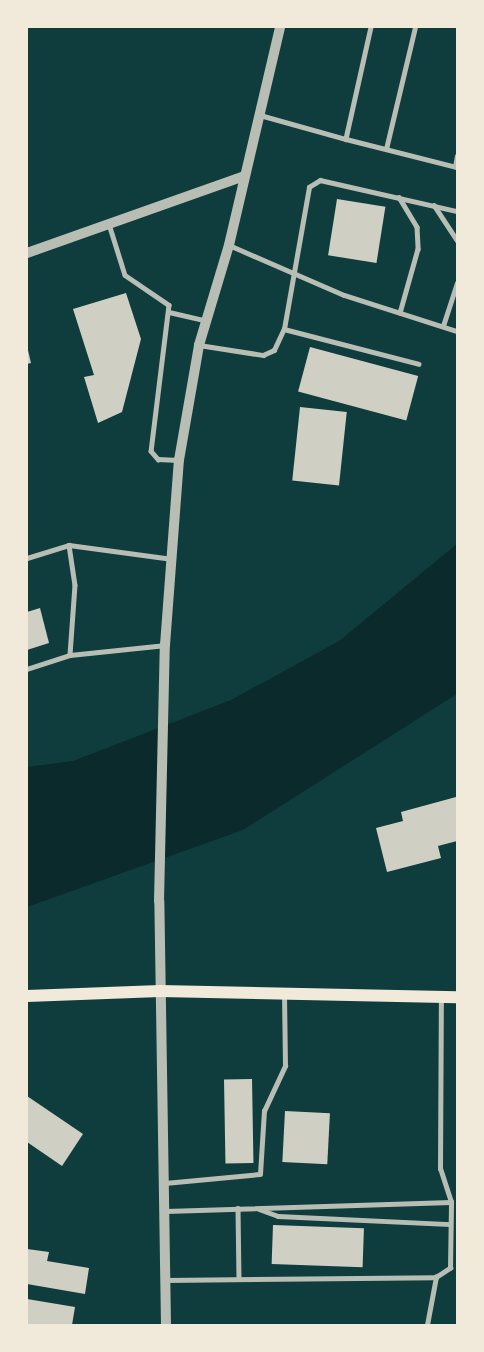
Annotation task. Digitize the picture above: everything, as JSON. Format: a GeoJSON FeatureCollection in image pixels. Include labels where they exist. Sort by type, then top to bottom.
{"type":"FeatureCollection","features":[{"type":"Feature","properties":{"kind":"main road"},"geometry":{"type":"LineString","coordinates":[[27,996],[160,992],[457,997]]}},
{"type":"Feature","properties":{"kind":"street"},"geometry":{"type":"LineString","coordinates":[[166,1325],[159,901],[165,645],[179,460],[200,345],[229,245],[280,27]]}},
{"type":"Feature","properties":{"kind":"street"},"geometry":{"type":"LineString","coordinates":[[27,253],[245,176]]}},
{"type":"Feature","properties":{"kind":"lane"},"geometry":{"type":"LineString","coordinates":[[346,139],[371,27]]}},
{"type":"Feature","properties":{"kind":"lane"},"geometry":{"type":"LineString","coordinates":[[386,149],[415,27]]}},
{"type":"Feature","properties":{"kind":"lane"},"geometry":{"type":"LineString","coordinates":[[260,115],[456,167],[457,156]]}},
{"type":"Feature","properties":{"kind":"lane"},"geometry":{"type":"LineString","coordinates":[[200,345],[263,355],[274,350],[284,329],[309,187],[320,180],[457,211]]}},
{"type":"Feature","properties":{"kind":"lane"},"geometry":{"type":"LineString","coordinates":[[399,197],[417,227],[418,249],[400,313]]}},
{"type":"Feature","properties":{"kind":"lane"},"geometry":{"type":"LineString","coordinates":[[434,205],[457,240]]}},
{"type":"Feature","properties":{"kind":"lane"},"geometry":{"type":"LineString","coordinates":[[109,224],[125,275],[167,301],[169,312],[151,451],[158,459],[179,460]]}},
{"type":"Feature","properties":{"kind":"lane"},"geometry":{"type":"LineString","coordinates":[[229,245],[295,275],[457,331]]}},
{"type":"Feature","properties":{"kind":"lane"},"geometry":{"type":"LineString","coordinates":[[443,326],[457,282]]}},
{"type":"Feature","properties":{"kind":"lane"},"geometry":{"type":"LineString","coordinates":[[169,312],[208,321]]}},
{"type":"Feature","properties":{"kind":"lane"},"geometry":{"type":"LineString","coordinates":[[284,329],[419,364]]}},
{"type":"Feature","properties":{"kind":"lane"},"geometry":{"type":"LineString","coordinates":[[27,558],[69,545],[172,559]]}},
{"type":"Feature","properties":{"kind":"lane"},"geometry":{"type":"LineString","coordinates":[[69,545],[75,585],[70,655]]}},
{"type":"Feature","properties":{"kind":"lane"},"geometry":{"type":"LineString","coordinates":[[27,669],[70,655],[165,645]]}},
{"type":"Feature","properties":{"kind":"lane"},"geometry":{"type":"LineString","coordinates":[[163,1183],[260,1174],[264,1111],[285,1066],[284,994]]}},
{"type":"Feature","properties":{"kind":"lane"},"geometry":{"type":"LineString","coordinates":[[165,1280],[436,1277],[450,1268],[451,1202],[440,1169],[441,997]]}},
{"type":"Feature","properties":{"kind":"lane"},"geometry":{"type":"LineString","coordinates":[[163,1211],[451,1202]]}},
{"type":"Feature","properties":{"kind":"lane"},"geometry":{"type":"LineString","coordinates":[[238,1208],[239,1278]]}},
{"type":"Feature","properties":{"kind":"lane"},"geometry":{"type":"LineString","coordinates":[[257,1208],[278,1216],[450,1224]]}},
{"type":"Feature","properties":{"kind":"lane"},"geometry":{"type":"LineString","coordinates":[[427,1325],[436,1277]]}},
{"type":"Feature","properties":{"kind":"water"},"geometry":{"type":"Polygon","coordinates":[[[457,544],[457,694],[243,830],[27,907],[27,767],[73,761],[231,700],[339,641],[457,544]]]}},
{"type":"Feature","properties":{"kind":"building"},"geometry":{"type":"Polygon","coordinates":[[[337,199],[385,207],[376,263],[328,255],[337,199]]]}},
{"type":"Feature","properties":{"kind":"building"},"geometry":{"type":"Polygon","coordinates":[[[126,293],[141,339],[122,412],[98,423],[84,377],[94,375],[73,309],[126,293]]]}},
{"type":"Feature","properties":{"kind":"building"},"geometry":{"type":"Polygon","coordinates":[[[27,346],[31,363],[27,364],[27,346]]]}},
{"type":"Feature","properties":{"kind":"building"},"geometry":{"type":"Polygon","coordinates":[[[310,347],[418,376],[406,420],[298,391],[310,347]]]}},
{"type":"Feature","properties":{"kind":"building"},"geometry":{"type":"Polygon","coordinates":[[[300,407],[347,412],[339,486],[292,481],[300,407]]]}},
{"type":"Feature","properties":{"kind":"building"},"geometry":{"type":"Polygon","coordinates":[[[40,608],[49,643],[27,650],[27,612],[40,608]]]}},
{"type":"Feature","properties":{"kind":"building"},"geometry":{"type":"Polygon","coordinates":[[[456,797],[457,841],[438,846],[441,858],[387,872],[376,828],[403,821],[401,812],[456,797]]]}},
{"type":"Feature","properties":{"kind":"building"},"geometry":{"type":"Polygon","coordinates":[[[224,1079],[252,1079],[253,1163],[225,1163],[224,1079]]]}},
{"type":"Feature","properties":{"kind":"building"},"geometry":{"type":"Polygon","coordinates":[[[27,1096],[83,1134],[62,1166],[27,1142],[27,1096]]]}},
{"type":"Feature","properties":{"kind":"building"},"geometry":{"type":"Polygon","coordinates":[[[285,1111],[330,1113],[327,1164],[282,1162],[285,1111]]]}},
{"type":"Feature","properties":{"kind":"building"},"geometry":{"type":"Polygon","coordinates":[[[273,1225],[364,1228],[363,1267],[272,1264],[273,1225]]]}},
{"type":"Feature","properties":{"kind":"building"},"geometry":{"type":"Polygon","coordinates":[[[27,1249],[49,1252],[47,1261],[89,1268],[85,1294],[27,1284],[27,1249]]]}},
{"type":"Feature","properties":{"kind":"building"},"geometry":{"type":"Polygon","coordinates":[[[27,1299],[75,1307],[72,1325],[27,1325],[27,1299]]]}}]}
